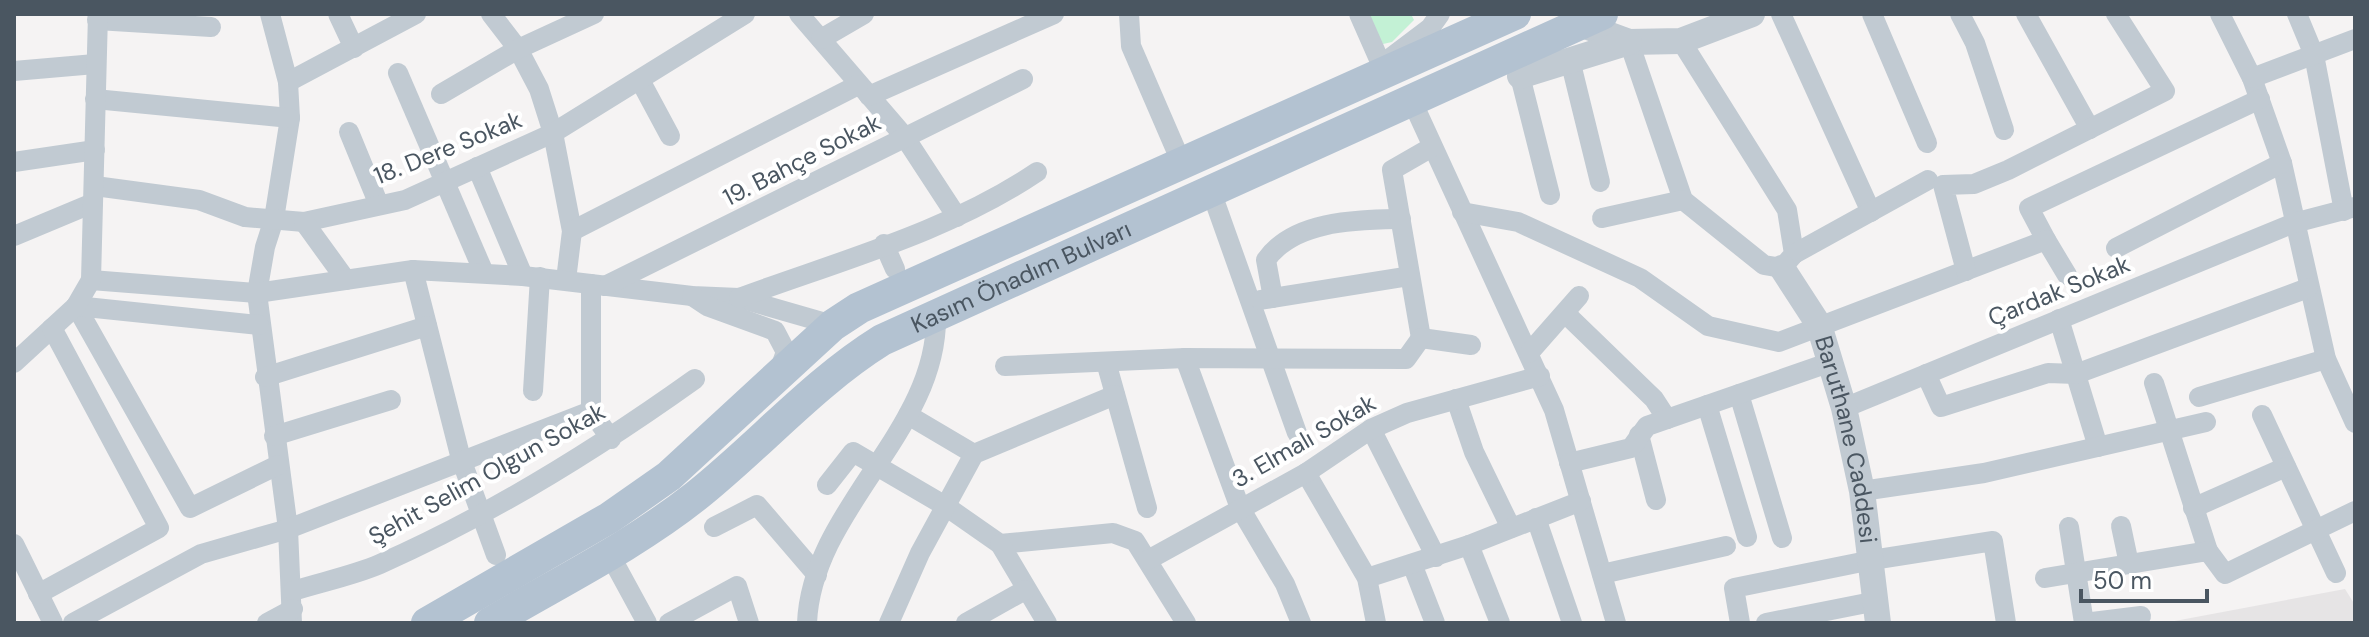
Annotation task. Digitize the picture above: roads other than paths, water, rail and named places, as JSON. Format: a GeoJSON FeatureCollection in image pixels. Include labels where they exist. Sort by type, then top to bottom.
{"type":"FeatureCollection","features":[{"type":"Feature","properties":{"kind":"main road","name":"Kasım Önadım Bulvarı"},"geometry":{"type":"LineString","coordinates":[[427,623],[609,518],[669,476],[833,325],[904,287],[1182,164],[1383,69],[1440,26],[1515,14]]}},
{"type":"Feature","properties":{"kind":"main road","name":"Kasım Önadım Bulvarı"},"geometry":{"type":"LineString","coordinates":[[506,619],[610,555],[696,496],[845,363],[936,313],[1591,19]]}},
{"type":"Feature","properties":{"kind":"street"},"geometry":{"type":"LineString","coordinates":[[270,14],[288,82],[290,118],[274,219],[265,247],[257,293],[265,377],[288,529],[292,608]]}},
{"type":"Feature","properties":{"kind":"street"},"geometry":{"type":"LineString","coordinates":[[338,14],[354,48]]}},
{"type":"Feature","properties":{"kind":"street"},"geometry":{"type":"LineString","coordinates":[[491,14],[518,49],[539,89],[553,133],[572,231],[566,280]]}},
{"type":"Feature","properties":{"kind":"street"},"geometry":{"type":"LineString","coordinates":[[441,94],[518,49],[594,14]]}},
{"type":"Feature","properties":{"kind":"street","name":"18. Dere Sokak"},"geometry":{"type":"LineString","coordinates":[[94,195],[199,200],[245,217],[304,222],[405,200],[553,133],[641,82],[745,14]]}},
{"type":"Feature","properties":{"kind":"street"},"geometry":{"type":"LineString","coordinates":[[799,14],[904,136],[957,217]]}},
{"type":"Feature","properties":{"kind":"street"},"geometry":{"type":"LineString","coordinates":[[821,39],[864,14]]}},
{"type":"Feature","properties":{"kind":"street"},"geometry":{"type":"LineString","coordinates":[[572,231],[863,90],[1054,14]]}},
{"type":"Feature","properties":{"kind":"street"},"geometry":{"type":"LineString","coordinates":[[1129,14],[1131,46],[1182,164]]}},
{"type":"Feature","properties":{"kind":"street"},"geometry":{"type":"LineString","coordinates":[[1359,14],[1383,69]]}},
{"type":"Feature","properties":{"kind":"street"},"geometry":{"type":"LineString","coordinates":[[1550,195],[1520,76],[1629,42],[1681,41],[1752,14]]}},
{"type":"Feature","properties":{"kind":"street"},"geometry":{"type":"LineString","coordinates":[[1781,14],[1871,212]]}},
{"type":"Feature","properties":{"kind":"street"},"geometry":{"type":"LineString","coordinates":[[1872,14],[1927,143]]}},
{"type":"Feature","properties":{"kind":"street"},"geometry":{"type":"LineString","coordinates":[[1960,14],[1975,43],[2004,130]]}},
{"type":"Feature","properties":{"kind":"street"},"geometry":{"type":"LineString","coordinates":[[2026,14],[2090,129]]}},
{"type":"Feature","properties":{"kind":"street"},"geometry":{"type":"LineString","coordinates":[[1591,19],[1629,42],[1683,200],[1764,265],[1788,261],[1871,212],[1936,183],[1974,184],[2165,91],[2116,14]]}},
{"type":"Feature","properties":{"kind":"street"},"geometry":{"type":"LineString","coordinates":[[2220,14],[2252,78],[2282,163],[2326,359],[2346,380],[2355,423]]}},
{"type":"Feature","properties":{"kind":"street"},"geometry":{"type":"LineString","coordinates":[[2297,14],[2314,55],[2350,209]]}},
{"type":"Feature","properties":{"kind":"street"},"geometry":{"type":"LineString","coordinates":[[288,82],[413,15]]}},
{"type":"Feature","properties":{"kind":"street"},"geometry":{"type":"LineString","coordinates":[[14,363],[76,306],[91,280],[98,17],[211,27]]}},
{"type":"Feature","properties":{"kind":"street"},"geometry":{"type":"LineString","coordinates":[[2252,78],[2355,39]]}},
{"type":"Feature","properties":{"kind":"street"},"geometry":{"type":"LineString","coordinates":[[1681,41],[1787,210],[1788,261]]}},
{"type":"Feature","properties":{"kind":"street"},"geometry":{"type":"LineString","coordinates":[[1570,60],[1600,182]]}},
{"type":"Feature","properties":{"kind":"street"},"geometry":{"type":"LineString","coordinates":[[14,71],[95,64]]}},
{"type":"Feature","properties":{"kind":"street"},"geometry":{"type":"LineString","coordinates":[[398,73],[484,273]]}},
{"type":"Feature","properties":{"kind":"street","name":"19. Bahçe Sokak"},"geometry":{"type":"LineString","coordinates":[[598,285],[759,212],[904,136],[1023,79]]}},
{"type":"Feature","properties":{"kind":"street"},"geometry":{"type":"LineString","coordinates":[[641,82],[670,136]]}},
{"type":"Feature","properties":{"kind":"street"},"geometry":{"type":"LineString","coordinates":[[95,99],[290,118]]}},
{"type":"Feature","properties":{"kind":"street"},"geometry":{"type":"LineString","coordinates":[[2067,275],[2029,208],[2260,99]]}},
{"type":"Feature","properties":{"kind":"street"},"geometry":{"type":"LineString","coordinates":[[1412,101],[1540,376],[1581,501],[1616,623]]}},
{"type":"Feature","properties":{"kind":"street"},"geometry":{"type":"LineString","coordinates":[[349,132],[379,205]]}},
{"type":"Feature","properties":{"kind":"street"},"geometry":{"type":"LineString","coordinates":[[1005,366],[1185,358],[1406,359],[1421,338],[1392,170],[1432,147]]}},
{"type":"Feature","properties":{"kind":"street"},"geometry":{"type":"LineString","coordinates":[[14,162],[95,150]]}},
{"type":"Feature","properties":{"kind":"street"},"geometry":{"type":"LineString","coordinates":[[2116,248],[2282,163]]}},
{"type":"Feature","properties":{"kind":"street"},"geometry":{"type":"LineString","coordinates":[[477,167],[532,276],[533,391]]}},
{"type":"Feature","properties":{"kind":"street"},"geometry":{"type":"LineString","coordinates":[[739,298],[957,217],[1002,196],[1037,172]]}},
{"type":"Feature","properties":{"kind":"street"},"geometry":{"type":"LineString","coordinates":[[1936,183],[1966,271]]}},
{"type":"Feature","properties":{"kind":"street"},"geometry":{"type":"LineString","coordinates":[[1211,191],[1297,433]]}},
{"type":"Feature","properties":{"kind":"street"},"geometry":{"type":"LineString","coordinates":[[14,236],[94,195]]}},
{"type":"Feature","properties":{"kind":"street"},"geometry":{"type":"LineString","coordinates":[[1602,218],[1683,200]]}},
{"type":"Feature","properties":{"kind":"street","name":"Çardak Sokak"},"geometry":{"type":"LineString","coordinates":[[1844,408],[2294,223],[2350,209]]}},
{"type":"Feature","properties":{"kind":"street"},"geometry":{"type":"LineString","coordinates":[[1462,212],[1518,222],[1640,278],[1708,326],[1779,342],[1797,338],[1819,325],[2046,240]]}},
{"type":"Feature","properties":{"kind":"street"},"geometry":{"type":"LineString","coordinates":[[1273,298],[1266,260],[1274,249],[1306,232],[1348,220],[1401,219]]}},
{"type":"Feature","properties":{"kind":"street"},"geometry":{"type":"LineString","coordinates":[[304,222],[346,280]]}},
{"type":"Feature","properties":{"kind":"street"},"geometry":{"type":"LineString","coordinates":[[884,244],[895,269]]}},
{"type":"Feature","properties":{"kind":"street","name":"Baruthane Caddesi"},"geometry":{"type":"LineString","coordinates":[[1788,261],[1819,325],[1844,408],[1862,491],[1877,612]]}},
{"type":"Feature","properties":{"kind":"street"},"geometry":{"type":"LineString","coordinates":[[91,280],[257,293],[413,270],[484,273],[692,296],[739,298],[833,325]]}},
{"type":"Feature","properties":{"kind":"street"},"geometry":{"type":"LineString","coordinates":[[413,270],[461,459],[496,555]]}},
{"type":"Feature","properties":{"kind":"street"},"geometry":{"type":"LineString","coordinates":[[1250,302],[1410,276]]}},
{"type":"Feature","properties":{"kind":"street"},"geometry":{"type":"LineString","coordinates":[[598,285],[591,411],[611,439]]}},
{"type":"Feature","properties":{"kind":"street"},"geometry":{"type":"LineString","coordinates":[[1926,374],[1941,407],[2048,373],[2076,374],[2308,288]]}},
{"type":"Feature","properties":{"kind":"street"},"geometry":{"type":"LineString","coordinates":[[692,296],[707,306],[775,331],[786,352],[775,378]]}},
{"type":"Feature","properties":{"kind":"street"},"geometry":{"type":"LineString","coordinates":[[1529,353],[1579,296]]}},
{"type":"Feature","properties":{"kind":"street"},"geometry":{"type":"LineString","coordinates":[[76,306],[259,325]]}},
{"type":"Feature","properties":{"kind":"street"},"geometry":{"type":"LineString","coordinates":[[76,306],[190,508],[278,465]]}},
{"type":"Feature","properties":{"kind":"street"},"geometry":{"type":"LineString","coordinates":[[807,623],[808,597],[826,549],[908,415],[937,342],[936,313]]}},
{"type":"Feature","properties":{"kind":"street"},"geometry":{"type":"LineString","coordinates":[[1565,313],[1654,399],[1667,419]]}},
{"type":"Feature","properties":{"kind":"street"},"geometry":{"type":"LineString","coordinates":[[2059,319],[2098,447]]}},
{"type":"Feature","properties":{"kind":"street"},"geometry":{"type":"LineString","coordinates":[[265,377],[427,326]]}},
{"type":"Feature","properties":{"kind":"street"},"geometry":{"type":"LineString","coordinates":[[38,594],[159,528],[52,328]]}},
{"type":"Feature","properties":{"kind":"street"},"geometry":{"type":"LineString","coordinates":[[1421,338],[1471,345]]}},
{"type":"Feature","properties":{"kind":"street"},"geometry":{"type":"LineString","coordinates":[[1185,358],[1240,508],[1285,584],[1301,623]]}},
{"type":"Feature","properties":{"kind":"street"},"geometry":{"type":"LineString","coordinates":[[2199,397],[2326,359]]}},
{"type":"Feature","properties":{"kind":"street"},"geometry":{"type":"LineString","coordinates":[[1106,362],[1147,508]]}},
{"type":"Feature","properties":{"kind":"street"},"geometry":{"type":"LineString","coordinates":[[1569,463],[1631,448],[1647,426],[1831,362]]}},
{"type":"Feature","properties":{"kind":"street","name":"3. Elmalı Sokak"},"geometry":{"type":"LineString","coordinates":[[1148,560],[1306,473],[1371,429],[1407,413],[1540,376]]}},
{"type":"Feature","properties":{"kind":"street","name":"Şehit Selim Olgun Sokak"},"geometry":{"type":"LineString","coordinates":[[267,623],[611,439],[695,379]]}},
{"type":"Feature","properties":{"kind":"street"},"geometry":{"type":"LineString","coordinates":[[2154,383],[2208,551],[2225,574],[2355,511]]}},
{"type":"Feature","properties":{"kind":"street"},"geometry":{"type":"LineString","coordinates":[[1739,394],[1782,538]]}},
{"type":"Feature","properties":{"kind":"street"},"geometry":{"type":"LineString","coordinates":[[889,623],[920,553],[974,454],[1115,395]]}},
{"type":"Feature","properties":{"kind":"street"},"geometry":{"type":"LineString","coordinates":[[1456,399],[1474,452],[1511,528]]}},
{"type":"Feature","properties":{"kind":"street"},"geometry":{"type":"LineString","coordinates":[[274,436],[391,400]]}},
{"type":"Feature","properties":{"kind":"street"},"geometry":{"type":"LineString","coordinates":[[1707,405],[1747,537]]}},
{"type":"Feature","properties":{"kind":"street"},"geometry":{"type":"LineString","coordinates":[[73,623],[108,615],[201,554],[288,529],[461,459],[591,411]]}},
{"type":"Feature","properties":{"kind":"street"},"geometry":{"type":"LineString","coordinates":[[908,415],[974,454]]}},
{"type":"Feature","properties":{"kind":"street"},"geometry":{"type":"LineString","coordinates":[[2262,415],[2336,573]]}},
{"type":"Feature","properties":{"kind":"street"},"geometry":{"type":"LineString","coordinates":[[1862,491],[1984,473],[2206,422]]}},
{"type":"Feature","properties":{"kind":"street"},"geometry":{"type":"LineString","coordinates":[[1371,429],[1436,557]]}},
{"type":"Feature","properties":{"kind":"street"},"geometry":{"type":"LineString","coordinates":[[1639,435],[1656,500]]}},
{"type":"Feature","properties":{"kind":"street"},"geometry":{"type":"LineString","coordinates":[[827,485],[853,452],[947,507],[1000,544],[1047,623]]}},
{"type":"Feature","properties":{"kind":"street"},"geometry":{"type":"LineString","coordinates":[[2193,508],[2286,467]]}},
{"type":"Feature","properties":{"kind":"street"},"geometry":{"type":"LineString","coordinates":[[1306,473],[1367,578],[1376,623]]}},
{"type":"Feature","properties":{"kind":"street"},"geometry":{"type":"LineString","coordinates":[[1367,578],[1436,557],[1581,501]]}},
{"type":"Feature","properties":{"kind":"street"},"geometry":{"type":"LineString","coordinates":[[714,527],[757,505],[817,575]]}},
{"type":"Feature","properties":{"kind":"street"},"geometry":{"type":"LineString","coordinates":[[1536,518],[1572,623]]}},
{"type":"Feature","properties":{"kind":"street"},"geometry":{"type":"LineString","coordinates":[[2121,526],[2129,564]]}},
{"type":"Feature","properties":{"kind":"street"},"geometry":{"type":"LineString","coordinates":[[2069,527],[2084,623],[2141,616]]}},
{"type":"Feature","properties":{"kind":"street"},"geometry":{"type":"LineString","coordinates":[[1000,544],[1113,533],[1135,541],[1186,623]]}},
{"type":"Feature","properties":{"kind":"street"},"geometry":{"type":"LineString","coordinates":[[1740,623],[1734,588],[1872,560],[1993,541],[2006,623]]}},
{"type":"Feature","properties":{"kind":"street"},"geometry":{"type":"LineString","coordinates":[[14,544],[53,623]]}},
{"type":"Feature","properties":{"kind":"street"},"geometry":{"type":"LineString","coordinates":[[1469,545],[1500,623]]}},
{"type":"Feature","properties":{"kind":"street"},"geometry":{"type":"LineString","coordinates":[[1602,574],[1726,546]]}},
{"type":"Feature","properties":{"kind":"street"},"geometry":{"type":"LineString","coordinates":[[2045,578],[2208,551]]}},
{"type":"Feature","properties":{"kind":"street"},"geometry":{"type":"LineString","coordinates":[[610,555],[647,623]]}},
{"type":"Feature","properties":{"kind":"street"},"geometry":{"type":"LineString","coordinates":[[1412,564],[1435,623]]}},
{"type":"Feature","properties":{"kind":"street"},"geometry":{"type":"LineString","coordinates":[[669,623],[704,614],[737,586],[749,623]]}},
{"type":"Feature","properties":{"kind":"street"},"geometry":{"type":"LineString","coordinates":[[972,622],[1025,590]]}},
{"type":"Feature","properties":{"kind":"street"},"geometry":{"type":"LineString","coordinates":[[1766,623],[1877,612]]}}]}
